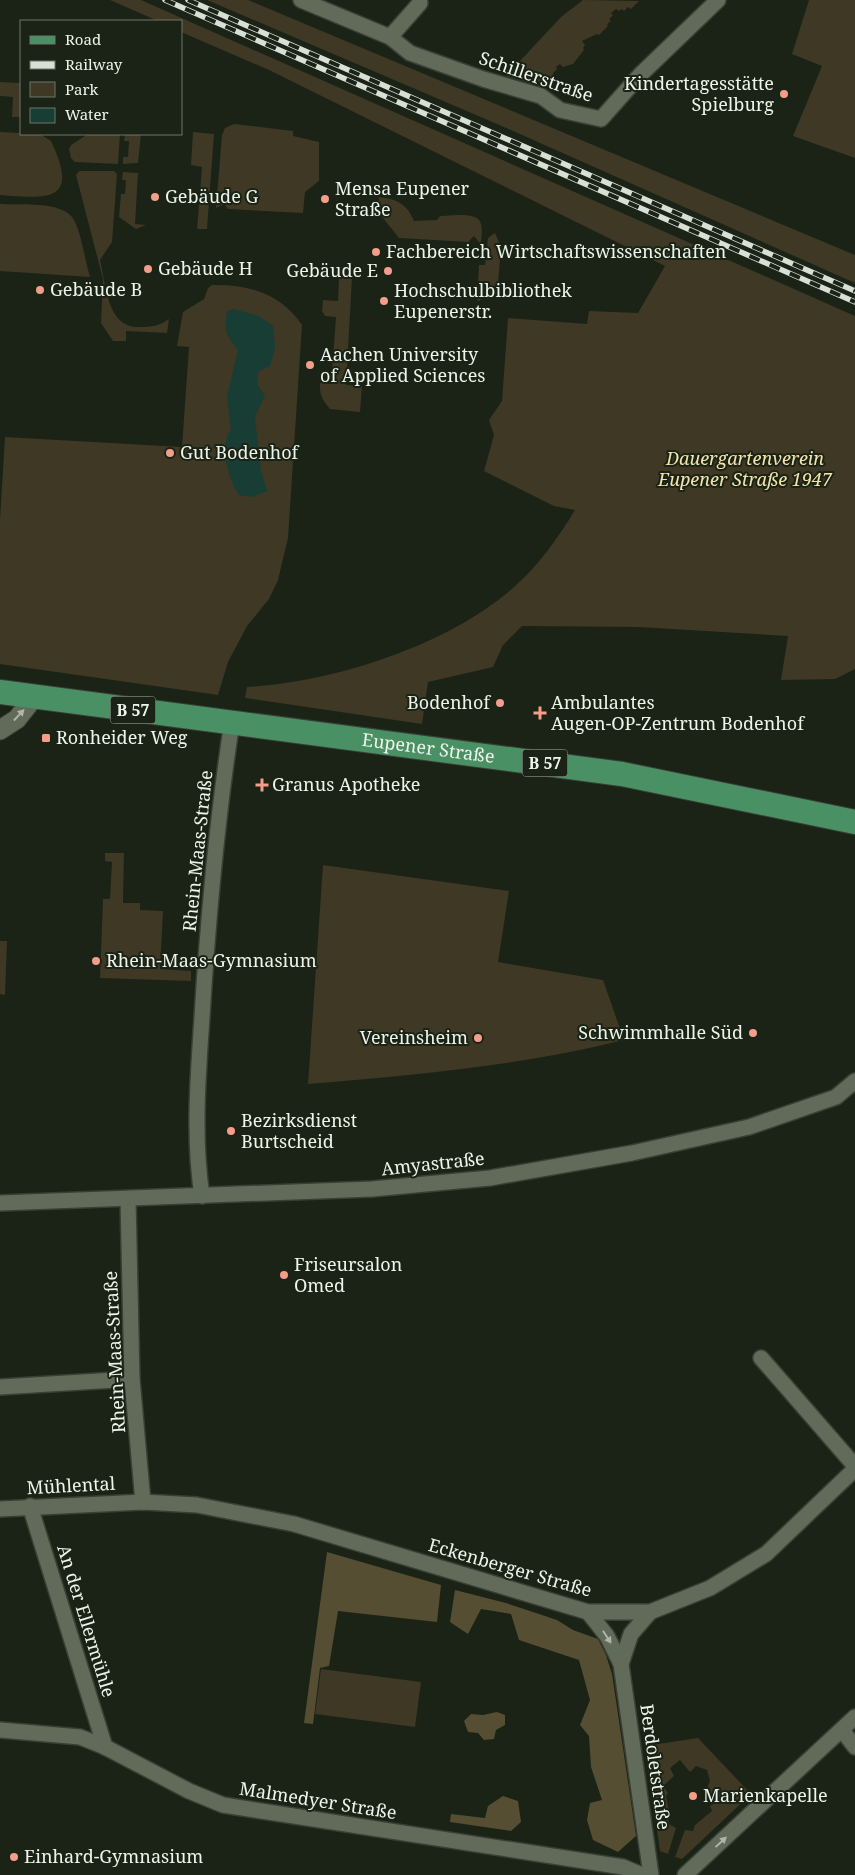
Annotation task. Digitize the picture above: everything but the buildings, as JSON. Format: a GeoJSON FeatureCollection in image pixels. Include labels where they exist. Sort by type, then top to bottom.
{"type":"FeatureCollection","features":[{"type":"Feature","properties":{"kind":"main road","name":"Eupener Straße"},"geometry":{"type":"LineString","coordinates":[[0,692],[622,774],[855,822]]}},
{"type":"Feature","properties":{"kind":"street","name":"Schillerstraße"},"geometry":{"type":"LineString","coordinates":[[301,0],[390,36],[410,53],[483,79],[541,96],[560,110],[601,119],[641,74],[718,0]]}},
{"type":"Feature","properties":{"kind":"street"},"geometry":{"type":"LineString","coordinates":[[390,36],[420,3]]}},
{"type":"Feature","properties":{"kind":"street"},"geometry":{"type":"LineString","coordinates":[[0,730],[17,719],[35,696]]}},
{"type":"Feature","properties":{"kind":"street","name":"Rhein-Maas-Straße"},"geometry":{"type":"LineString","coordinates":[[202,1196],[198,1168],[199,1067],[206,946],[232,722]]}},
{"type":"Feature","properties":{"kind":"street","name":"Amyastraße"},"geometry":{"type":"LineString","coordinates":[[0,1203],[372,1189],[507,1175],[632,1153],[749,1126],[836,1097],[855,1081]]}},
{"type":"Feature","properties":{"kind":"street","name":"Rhein-Maas-Straße"},"geometry":{"type":"LineString","coordinates":[[128,1199],[132,1379],[143,1502]]}},
{"type":"Feature","properties":{"kind":"street","name":"Eckenberger Straße"},"geometry":{"type":"LineString","coordinates":[[143,1502],[197,1505],[294,1524],[588,1612],[650,1612],[710,1588],[766,1554],[855,1468],[761,1358]]}},
{"type":"Feature","properties":{"kind":"street"},"geometry":{"type":"LineString","coordinates":[[0,1387],[132,1379]]}},
{"type":"Feature","properties":{"kind":"street","name":"Mühlental"},"geometry":{"type":"LineString","coordinates":[[0,1509],[30,1506],[143,1502]]}},
{"type":"Feature","properties":{"kind":"street","name":"An der Ellermühle"},"geometry":{"type":"LineString","coordinates":[[30,1506],[105,1747]]}},
{"type":"Feature","properties":{"kind":"street","name":"Berdoletstraße"},"geometry":{"type":"LineString","coordinates":[[588,1612],[607,1636],[622,1664],[651,1875]]}},
{"type":"Feature","properties":{"kind":"street","name":"Berdoletstraße"},"geometry":{"type":"LineString","coordinates":[[622,1664],[631,1634],[650,1612]]}},
{"type":"Feature","properties":{"kind":"street"},"geometry":{"type":"LineString","coordinates":[[685,1875],[855,1717]]}},
{"type":"Feature","properties":{"kind":"street","name":"Malmedyer Straße"},"geometry":{"type":"LineString","coordinates":[[0,1730],[80,1737],[105,1747],[188,1791],[223,1805],[623,1866],[642,1875]]}},
{"type":"Feature","properties":{"kind":"street"},"geometry":{"type":"LineString","coordinates":[[842,1730],[855,1747]]}},
{"type":"Feature","properties":{"kind":"green space","name":"Dauergartenverein Eupener Straße 1947"},"geometry":{"type":"Polygon","coordinates":[[[110,0],[141,0],[855,316],[855,669],[835,679],[781,680],[788,636],[639,627],[522,626],[503,645],[493,667],[428,682],[422,724],[245,698],[247,687],[281,684],[353,668],[389,657],[424,643],[487,608],[532,570],[548,551],[575,510],[554,506],[484,471],[494,435],[489,420],[502,401],[508,318],[587,324],[589,311],[638,313],[665,266],[269,70],[182,32],[182,20],[156,20],[110,0]]]}},
{"type":"Feature","properties":{"kind":"green space"},"geometry":{"type":"Polygon","coordinates":[[[207,0],[248,0],[855,255],[855,283],[504,127],[207,0]]]}},
{"type":"Feature","properties":{"kind":"green space"},"geometry":{"type":"Polygon","coordinates":[[[583,0],[639,1],[631,9],[628,7],[624,11],[622,9],[619,11],[616,9],[611,13],[613,15],[609,19],[611,21],[607,24],[608,26],[599,35],[597,34],[582,41],[585,45],[584,50],[573,64],[563,67],[560,64],[556,67],[557,69],[553,73],[553,81],[545,88],[506,76],[561,17],[583,0]]]}},
{"type":"Feature","properties":{"kind":"green space"},"geometry":{"type":"Polygon","coordinates":[[[809,0],[855,0],[855,158],[793,136],[822,66],[792,54],[809,0]]]}},
{"type":"Feature","properties":{"kind":"green space"},"geometry":{"type":"Polygon","coordinates":[[[0,82],[20,83],[20,117],[12,117],[13,97],[0,96],[0,82]]]}},
{"type":"Feature","properties":{"kind":"green space"},"geometry":{"type":"Polygon","coordinates":[[[234,124],[293,131],[293,136],[319,142],[319,181],[305,192],[303,213],[228,209],[224,204],[216,208],[222,135],[225,128],[234,124]]]}},
{"type":"Feature","properties":{"kind":"green space"},"geometry":{"type":"Polygon","coordinates":[[[0,132],[20,133],[20,135],[42,135],[51,141],[59,161],[62,176],[61,186],[55,192],[45,196],[0,195],[0,132]]]}},
{"type":"Feature","properties":{"kind":"green space"},"geometry":{"type":"Polygon","coordinates":[[[193,132],[214,134],[207,229],[197,229],[202,167],[191,165],[193,132]]]}},
{"type":"Feature","properties":{"kind":"green space"},"geometry":{"type":"Polygon","coordinates":[[[86,135],[120,135],[118,164],[75,162],[71,158],[69,149],[71,145],[86,135]]]}},
{"type":"Feature","properties":{"kind":"green space"},"geometry":{"type":"Polygon","coordinates":[[[125,135],[141,135],[138,163],[123,164],[123,157],[128,157],[129,141],[124,141],[125,135]]]}},
{"type":"Feature","properties":{"kind":"green space"},"geometry":{"type":"Polygon","coordinates":[[[79,171],[114,171],[117,174],[112,242],[100,260],[114,313],[128,325],[139,327],[155,326],[169,319],[167,333],[126,331],[126,341],[113,341],[101,323],[103,279],[76,175],[79,171]]]}},
{"type":"Feature","properties":{"kind":"green space"},"geometry":{"type":"Polygon","coordinates":[[[123,172],[138,173],[135,224],[146,225],[136,229],[119,217],[121,194],[125,194],[126,180],[122,180],[123,172]]]}},
{"type":"Feature","properties":{"kind":"green space"},"geometry":{"type":"Polygon","coordinates":[[[379,197],[401,203],[408,210],[414,221],[437,220],[440,216],[464,215],[475,217],[482,226],[481,245],[474,236],[468,242],[399,238],[379,213],[379,197]]]}},
{"type":"Feature","properties":{"kind":"green space"},"geometry":{"type":"Polygon","coordinates":[[[0,204],[49,206],[66,212],[72,217],[78,229],[90,277],[0,271],[0,204]]]}},
{"type":"Feature","properties":{"kind":"green space"},"geometry":{"type":"Polygon","coordinates":[[[495,233],[501,247],[497,296],[486,295],[479,301],[477,300],[479,265],[485,265],[488,238],[495,233]]]}},
{"type":"Feature","properties":{"kind":"green space"},"geometry":{"type":"Polygon","coordinates":[[[339,277],[352,278],[346,385],[362,386],[360,412],[330,409],[323,400],[320,391],[320,383],[331,384],[336,317],[325,316],[322,311],[323,300],[338,301],[339,277]]]}},
{"type":"Feature","properties":{"kind":"green space"},"geometry":{"type":"Polygon","coordinates":[[[212,285],[239,286],[263,293],[274,298],[294,314],[302,325],[288,538],[278,580],[269,599],[247,626],[228,662],[218,695],[0,664],[0,520],[5,437],[182,447],[189,347],[177,346],[183,312],[204,299],[208,288],[212,285]]]}},
{"type":"Feature","properties":{"kind":"green space"},"geometry":{"type":"Polygon","coordinates":[[[105,853],[124,853],[123,903],[140,903],[140,910],[163,911],[160,969],[191,971],[191,981],[100,978],[103,899],[110,899],[112,862],[105,861],[105,853]]]}},
{"type":"Feature","properties":{"kind":"green space"},"geometry":{"type":"Polygon","coordinates":[[[323,865],[509,891],[498,962],[603,980],[624,1040],[546,1057],[506,1063],[427,1073],[308,1084],[323,865]]]}},
{"type":"Feature","properties":{"kind":"green space"},"geometry":{"type":"Polygon","coordinates":[[[0,941],[7,941],[5,995],[0,994],[0,941]]]}},
{"type":"Feature","properties":{"kind":"green space"},"geometry":{"type":"Polygon","coordinates":[[[321,1669],[421,1682],[415,1727],[315,1714],[321,1669]]]}},
{"type":"Feature","properties":{"kind":"green space"},"geometry":{"type":"Polygon","coordinates":[[[698,1738],[751,1794],[682,1859],[675,1857],[685,1830],[693,1831],[695,1825],[712,1811],[710,1806],[719,1801],[718,1795],[708,1793],[707,1788],[710,1781],[707,1770],[696,1766],[690,1772],[680,1760],[670,1768],[674,1776],[663,1786],[668,1793],[666,1796],[670,1816],[668,1819],[669,1824],[676,1828],[668,1854],[660,1851],[645,1746],[698,1738]]]}},
{"type":"Feature","properties":{"kind":"shaded area"},"geometry":{"type":"Polygon","coordinates":[[[327,1552],[441,1585],[437,1622],[338,1611],[329,1666],[320,1668],[313,1724],[304,1723],[327,1552]]]}},
{"type":"Feature","properties":{"kind":"shaded area"},"geometry":{"type":"Polygon","coordinates":[[[455,1590],[506,1603],[557,1620],[573,1630],[598,1639],[612,1674],[636,1836],[618,1852],[593,1840],[587,1820],[590,1803],[602,1800],[591,1767],[589,1736],[580,1725],[590,1700],[579,1660],[519,1640],[511,1614],[481,1609],[468,1634],[450,1622],[455,1590]]]}},
{"type":"Feature","properties":{"kind":"shaded area"},"geometry":{"type":"Polygon","coordinates":[[[497,1712],[505,1715],[505,1725],[496,1730],[494,1739],[484,1740],[478,1733],[468,1732],[464,1721],[471,1714],[483,1715],[497,1712]]]}},
{"type":"Feature","properties":{"kind":"shaded area"},"geometry":{"type":"Polygon","coordinates":[[[503,1796],[518,1801],[521,1822],[511,1831],[450,1822],[451,1814],[485,1818],[488,1806],[503,1796]]]}},
{"type":"Feature","properties":{"kind":"water"},"geometry":{"type":"Polygon","coordinates":[[[233,309],[259,316],[273,326],[275,348],[270,366],[258,372],[257,385],[265,395],[255,417],[261,471],[267,491],[252,497],[239,495],[231,481],[226,463],[227,436],[231,429],[227,397],[238,350],[226,332],[227,311],[233,309]]]}},
{"type":"Feature","properties":{"kind":"railway"},"geometry":{"type":"LineString","coordinates":[[165,0],[855,302]]}},
{"type":"Feature","properties":{"kind":"railway"},"geometry":{"type":"LineString","coordinates":[[188,0],[855,291]]}},
{"type":"Feature","properties":{"kind":"place","name":"Kindertagesstätte Spielburg"},"geometry":{"type":"Point","coordinates":[784,94]}},
{"type":"Feature","properties":{"kind":"place","name":"Gebäude G"},"geometry":{"type":"Point","coordinates":[155,197]}},
{"type":"Feature","properties":{"kind":"place","name":"Mensa Eupener Straße"},"geometry":{"type":"Point","coordinates":[325,199]}},
{"type":"Feature","properties":{"kind":"place","name":"Fachbereich Wirtschaftswissenschaften"},"geometry":{"type":"Point","coordinates":[376,252]}},
{"type":"Feature","properties":{"kind":"place","name":"Gebäude H"},"geometry":{"type":"Point","coordinates":[148,269]}},
{"type":"Feature","properties":{"kind":"place","name":"Gebäude E"},"geometry":{"type":"Point","coordinates":[388,271]}},
{"type":"Feature","properties":{"kind":"place","name":"Gebäude B"},"geometry":{"type":"Point","coordinates":[40,290]}},
{"type":"Feature","properties":{"kind":"place","name":"Hochschulbibliothek Eupenerstr."},"geometry":{"type":"Point","coordinates":[384,301]}},
{"type":"Feature","properties":{"kind":"place","name":"Aachen University of Applied Sciences"},"geometry":{"type":"Point","coordinates":[310,365]}},
{"type":"Feature","properties":{"kind":"place","name":"Gut Bodenhof"},"geometry":{"type":"Point","coordinates":[170,453]}},
{"type":"Feature","properties":{"kind":"place","name":"Bodenhof"},"geometry":{"type":"Point","coordinates":[500,703]}},
{"type":"Feature","properties":{"kind":"place","name":"Ambulantes Augen-OP-Zentrum Bodenhof"},"geometry":{"type":"Point","coordinates":[540,713]}},
{"type":"Feature","properties":{"kind":"place","name":"Ronheider Weg"},"geometry":{"type":"Point","coordinates":[46,738]}},
{"type":"Feature","properties":{"kind":"place","name":"Granus Apotheke"},"geometry":{"type":"Point","coordinates":[262,785]}},
{"type":"Feature","properties":{"kind":"place","name":"Rhein-Maas-Gymnasium"},"geometry":{"type":"Point","coordinates":[96,961]}},
{"type":"Feature","properties":{"kind":"place","name":"Schwimmhalle Süd"},"geometry":{"type":"Point","coordinates":[753,1033]}},
{"type":"Feature","properties":{"kind":"place","name":"Vereinsheim"},"geometry":{"type":"Point","coordinates":[478,1038]}},
{"type":"Feature","properties":{"kind":"place","name":"Bezirksdienst Burtscheid"},"geometry":{"type":"Point","coordinates":[231,1131]}},
{"type":"Feature","properties":{"kind":"place","name":"Friseursalon Omed"},"geometry":{"type":"Point","coordinates":[284,1275]}},
{"type":"Feature","properties":{"kind":"place","name":"Marienkapelle"},"geometry":{"type":"Point","coordinates":[693,1796]}},
{"type":"Feature","properties":{"kind":"place","name":"Einhard-Gymnasium"},"geometry":{"type":"Point","coordinates":[14,1857]}}]}
